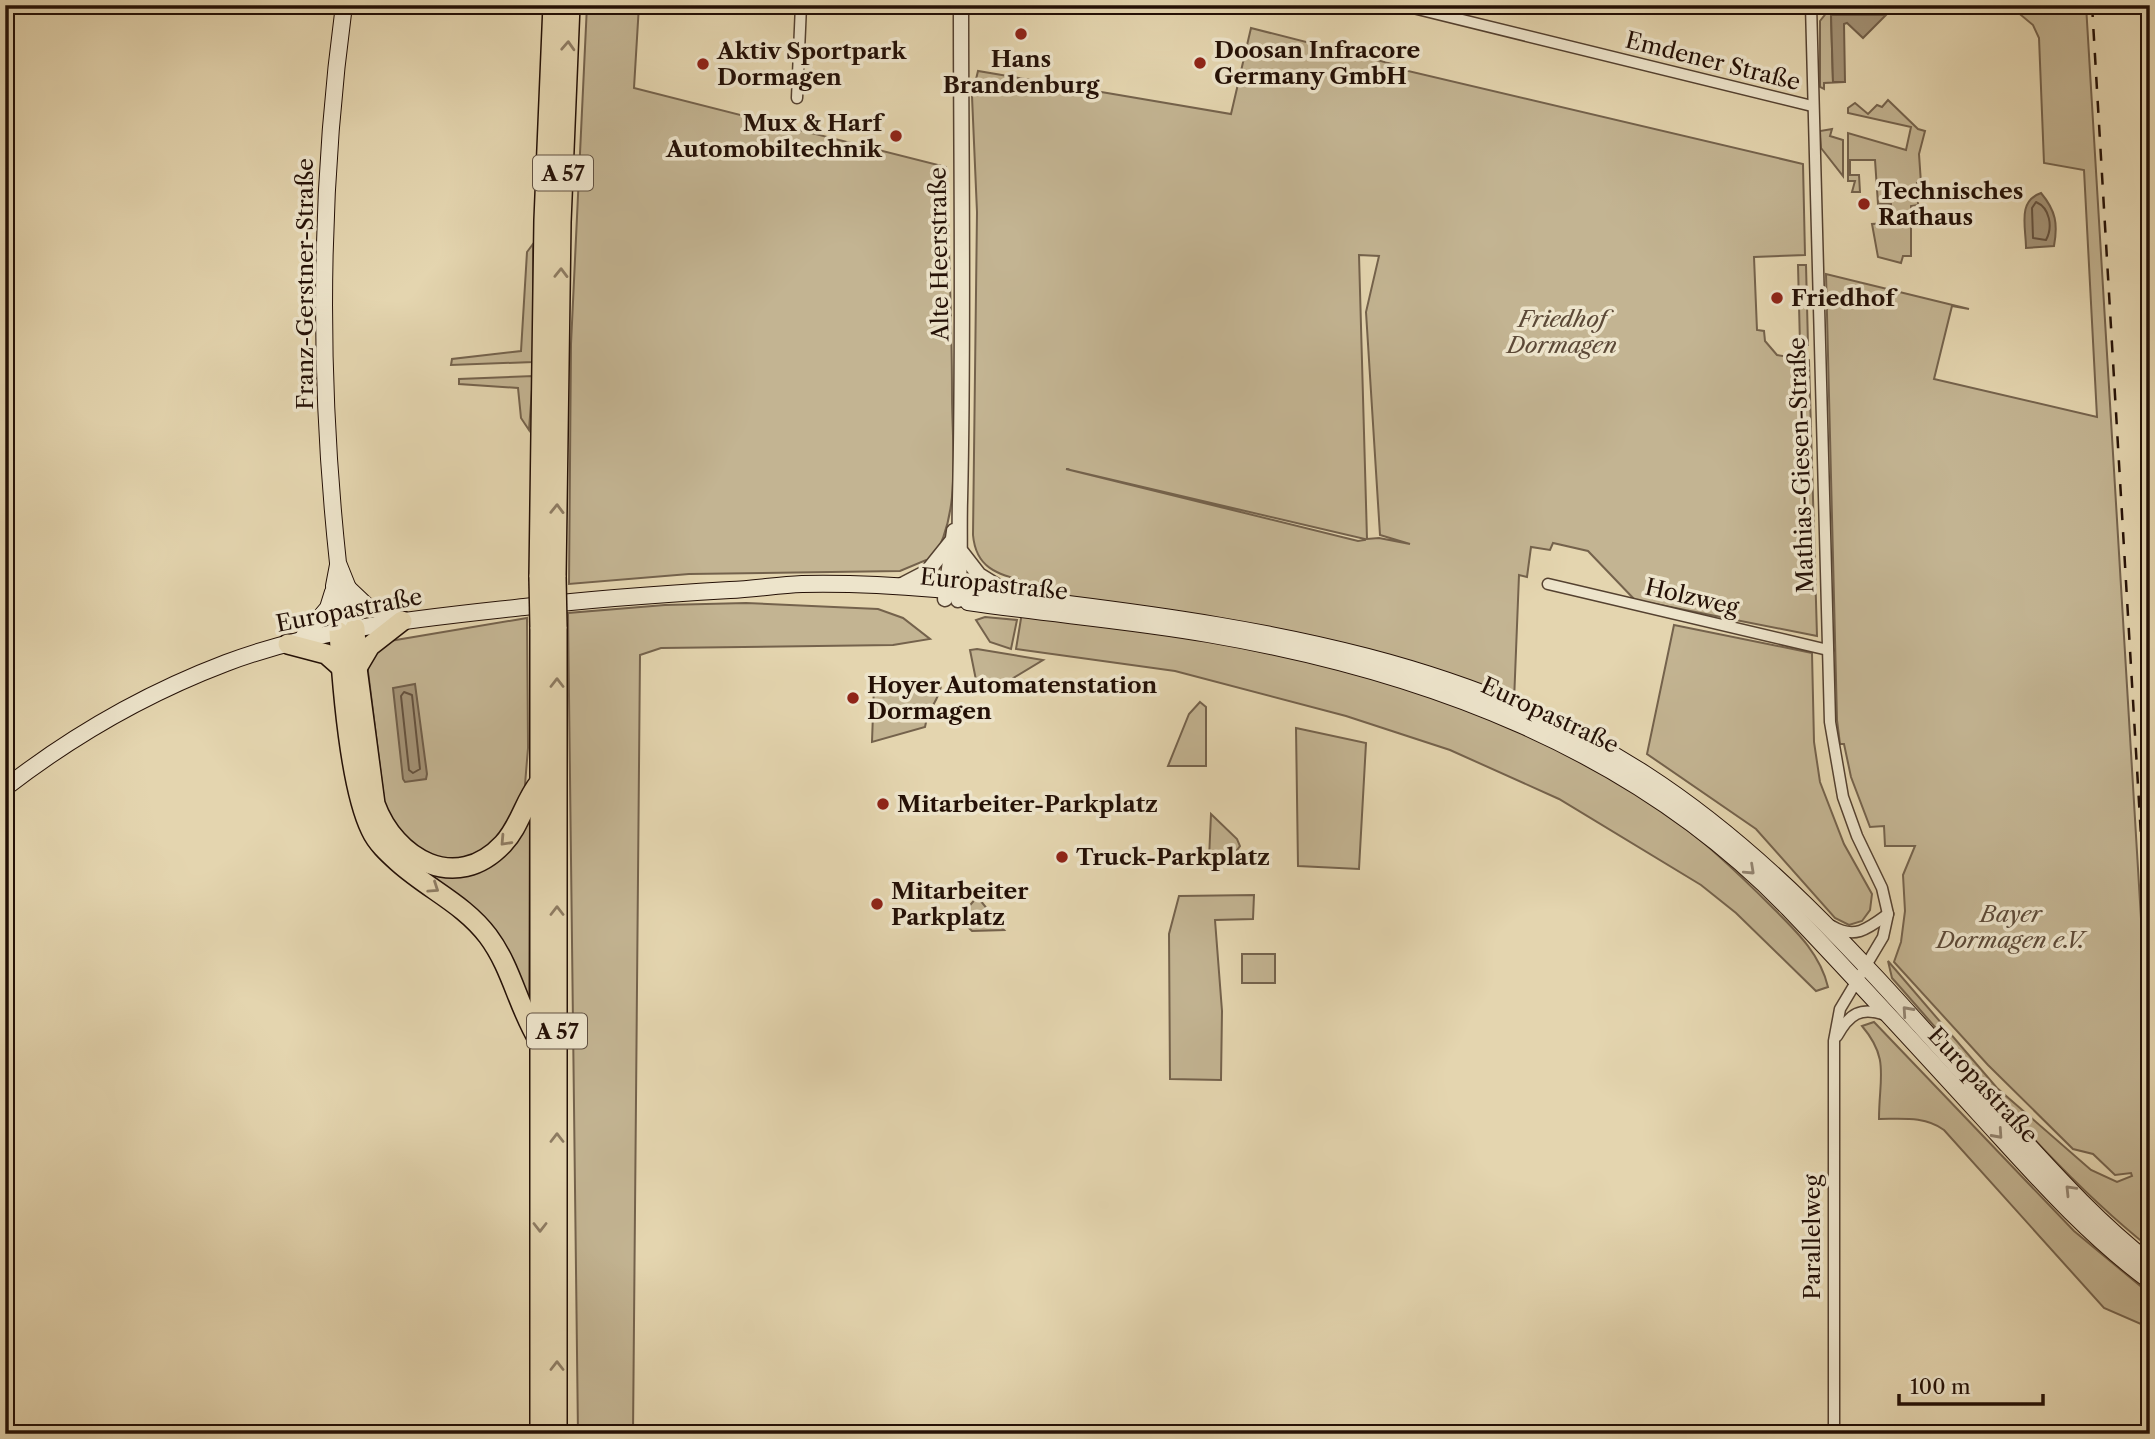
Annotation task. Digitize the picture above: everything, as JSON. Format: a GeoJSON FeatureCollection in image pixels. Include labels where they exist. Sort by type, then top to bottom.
{"type":"FeatureCollection","features":[{"type":"Feature","properties":{"kind":"highway","name":"A 57"},"geometry":{"type":"LineString","coordinates":[[553,5],[548,627],[557,1434]]}},
{"type":"Feature","properties":{"kind":"highway","name":"A 57"},"geometry":{"type":"LineString","coordinates":[[551,345],[570,5]]}},
{"type":"Feature","properties":{"kind":"highway"},"geometry":{"type":"LineString","coordinates":[[350,669],[370,646],[402,621]]}},
{"type":"Feature","properties":{"kind":"highway","name":"A 57"},"geometry":{"type":"LineString","coordinates":[[540,1434],[539,783],[548,627]]}},
{"type":"Feature","properties":{"kind":"highway"},"geometry":{"type":"LineString","coordinates":[[347,630],[362,807],[372,832],[400,864],[452,900],[487,935],[511,975],[527,1022],[539,1041]]}},
{"type":"Feature","properties":{"kind":"highway"},"geometry":{"type":"LineString","coordinates":[[294,642],[326,654],[350,669],[375,804],[382,824],[409,855],[430,863],[454,867],[473,864],[488,856],[513,832],[528,797],[539,783]]}},
{"type":"Feature","properties":{"kind":"main road","name":"Franz-Gerstner-Straße"},"geometry":{"type":"LineString","coordinates":[[344,5],[326,185],[324,378],[338,563],[347,630]]}},
{"type":"Feature","properties":{"kind":"main road","name":"Europastraße"},"geometry":{"type":"LineString","coordinates":[[5,788],[59,748],[142,701],[224,663],[294,642],[347,630],[402,621],[615,597],[796,584],[900,586],[1209,634],[1266,646],[1420,685],[1517,720],[1601,762],[1709,836],[1752,872],[2048,1188],[2114,1243],[2150,1263]]}},
{"type":"Feature","properties":{"kind":"main road"},"geometry":{"type":"LineString","coordinates":[[294,642],[328,608],[341,587],[367,606],[402,621]]}},
{"type":"Feature","properties":{"kind":"main road","name":"Europastraße"},"geometry":{"type":"LineString","coordinates":[[735,590],[1014,597],[1174,616],[1280,636],[1423,673],[1485,694],[1564,728],[1646,775],[1751,853],[1825,922],[2150,1280]]}},
{"type":"Feature","properties":{"kind":"street"},"geometry":{"type":"LineString","coordinates":[[796,98],[801,5]]}},
{"type":"Feature","properties":{"kind":"street","name":"Alte Heerstraße"},"geometry":{"type":"LineString","coordinates":[[952,595],[962,553],[961,5]]}},
{"type":"Feature","properties":{"kind":"street","name":"Emdener Straße"},"geometry":{"type":"LineString","coordinates":[[1401,5],[1812,107]]}},
{"type":"Feature","properties":{"kind":"street","name":"Mathias-Giesen-Straße"},"geometry":{"type":"LineString","coordinates":[[1811,5],[1830,722],[1837,772],[1851,820],[1882,888],[1888,914]]}},
{"type":"Feature","properties":{"kind":"street","name":"Alte Heerstraße"},"geometry":{"type":"LineString","coordinates":[[952,595],[953,538],[960,502]]}},
{"type":"Feature","properties":{"kind":"street"},"geometry":{"type":"LineString","coordinates":[[900,586],[928,572],[953,538]]}},
{"type":"Feature","properties":{"kind":"street"},"geometry":{"type":"LineString","coordinates":[[962,553],[979,575],[1014,597]]}},
{"type":"Feature","properties":{"kind":"street","name":"Holzweg"},"geometry":{"type":"LineString","coordinates":[[1548,584],[1828,650]]}},
{"type":"Feature","properties":{"kind":"street"},"geometry":{"type":"LineString","coordinates":[[1825,922],[1840,931],[1857,933],[1888,914]]}},
{"type":"Feature","properties":{"kind":"street"},"geometry":{"type":"LineString","coordinates":[[1866,965],[1884,937],[1888,914]]}},
{"type":"Feature","properties":{"kind":"street","name":"Parallelweg"},"geometry":{"type":"LineString","coordinates":[[1834,1434],[1834,1041],[1840,1009],[1866,965]]}},
{"type":"Feature","properties":{"kind":"street"},"geometry":{"type":"LineString","coordinates":[[1834,1041],[1844,1023],[1861,1011],[1871,1010],[1889,1016]]}},
{"type":"Feature","properties":{"kind":"green space"},"geometry":{"type":"Polygon","coordinates":[[[587,5],[639,5],[634,88],[946,167],[954,459],[947,524],[941,544],[931,562],[926,560],[900,571],[689,574],[569,584],[571,344],[587,5]]]}},
{"type":"Feature","properties":{"kind":"green space","name":"Bayer Dormagen e.V."},"geometry":{"type":"Polygon","coordinates":[[[2009,5],[2086,5],[2150,1068],[2150,1248],[2114,1218],[2047,1153],[1892,978],[1888,961],[1997,1088],[2091,1170],[2117,1182],[2132,1176],[2131,1173],[2115,1175],[2093,1154],[2073,1149],[1988,1065],[1894,962],[1901,942],[1905,911],[1903,875],[1915,846],[1885,846],[1884,826],[1870,827],[1851,777],[1844,744],[1840,744],[1837,720],[1826,274],[1969,309],[1952,306],[1934,379],[2097,417],[2084,170],[2044,163],[2039,38],[2033,25],[2009,5]]]}},
{"type":"Feature","properties":{"kind":"green space"},"geometry":{"type":"Polygon","coordinates":[[[1828,11],[1831,15],[1833,82],[1845,82],[1824,83],[1824,89],[1820,87],[1820,21],[1828,11]]]}},
{"type":"Feature","properties":{"kind":"green space","name":"Friedhof Dormagen"},"geometry":{"type":"Polygon","coordinates":[[[1251,28],[1408,68],[1408,71],[1803,164],[1805,255],[1754,257],[1757,330],[1764,331],[1765,341],[1777,355],[1809,360],[1817,636],[1635,600],[1588,551],[1553,543],[1550,550],[1531,547],[1527,577],[1519,575],[1513,727],[1617,782],[1700,840],[1748,883],[1797,933],[1819,963],[1828,987],[1816,991],[1736,913],[1701,885],[1559,799],[1450,750],[1346,716],[1175,671],[1016,649],[1027,582],[998,573],[984,563],[975,546],[973,535],[977,212],[972,96],[978,71],[1231,114],[1251,28]],[[1359,255],[1367,539],[1379,538],[1410,544],[1380,535],[1366,312],[1379,256],[1359,255]],[[1066,469],[1358,541],[1365,540],[1365,539],[1066,469]]]}},
{"type":"Feature","properties":{"kind":"green space"},"geometry":{"type":"Polygon","coordinates":[[[1888,100],[1918,129],[1925,131],[1919,154],[1921,183],[1917,183],[1918,205],[1911,206],[1911,256],[1903,256],[1901,263],[1878,257],[1872,224],[1891,223],[1891,204],[1878,204],[1875,160],[1850,160],[1850,175],[1859,175],[1860,192],[1852,192],[1855,181],[1848,181],[1848,133],[1906,150],[1911,127],[1848,113],[1848,108],[1855,103],[1868,114],[1877,105],[1882,107],[1888,100]]]}},
{"type":"Feature","properties":{"kind":"green space"},"geometry":{"type":"Polygon","coordinates":[[[1832,129],[1830,136],[1843,140],[1843,176],[1821,148],[1820,131],[1832,129]]]}},
{"type":"Feature","properties":{"kind":"green space"},"geometry":{"type":"Polygon","coordinates":[[[533,244],[533,362],[451,365],[452,359],[521,351],[527,252],[533,244]]]}},
{"type":"Feature","properties":{"kind":"green space"},"geometry":{"type":"Polygon","coordinates":[[[1798,265],[1806,265],[1808,345],[1800,345],[1798,265]]]}},
{"type":"Feature","properties":{"kind":"green space"},"geometry":{"type":"Polygon","coordinates":[[[533,376],[529,430],[521,418],[518,388],[459,384],[459,379],[533,376]]]}},
{"type":"Feature","properties":{"kind":"green space"},"geometry":{"type":"Polygon","coordinates":[[[746,603],[878,609],[903,618],[930,639],[893,645],[661,648],[640,655],[633,1434],[578,1434],[568,613],[665,605],[746,603]]]}},
{"type":"Feature","properties":{"kind":"green space"},"geometry":{"type":"Polygon","coordinates":[[[985,617],[1017,620],[1011,649],[990,642],[976,620],[985,617]]]}},
{"type":"Feature","properties":{"kind":"green space"},"geometry":{"type":"Polygon","coordinates":[[[527,618],[528,748],[524,797],[510,829],[472,858],[438,862],[387,824],[367,663],[372,653],[390,641],[527,618]]]}},
{"type":"Feature","properties":{"kind":"green space"},"geometry":{"type":"Polygon","coordinates":[[[1674,625],[1812,653],[1814,742],[1820,782],[1844,844],[1872,894],[1870,910],[1862,921],[1849,925],[1835,918],[1756,829],[1647,754],[1674,625]]]}},
{"type":"Feature","properties":{"kind":"green space"},"geometry":{"type":"Polygon","coordinates":[[[970,650],[1043,660],[1005,683],[983,689],[977,685],[970,650]]]}},
{"type":"Feature","properties":{"kind":"green space"},"geometry":{"type":"Polygon","coordinates":[[[884,679],[937,681],[941,686],[925,727],[872,742],[874,685],[884,679]]]}},
{"type":"Feature","properties":{"kind":"green space"},"geometry":{"type":"Polygon","coordinates":[[[1200,702],[1206,707],[1206,766],[1168,766],[1189,714],[1200,702]]]}},
{"type":"Feature","properties":{"kind":"green space"},"geometry":{"type":"Polygon","coordinates":[[[1296,728],[1366,743],[1359,869],[1298,866],[1296,728]]]}},
{"type":"Feature","properties":{"kind":"green space"},"geometry":{"type":"Polygon","coordinates":[[[530,807],[529,1010],[505,950],[399,856],[391,844],[473,868],[530,807]]]}},
{"type":"Feature","properties":{"kind":"green space"},"geometry":{"type":"Polygon","coordinates":[[[1211,814],[1237,839],[1240,846],[1231,858],[1209,859],[1211,814]]]}},
{"type":"Feature","properties":{"kind":"green space"},"geometry":{"type":"Polygon","coordinates":[[[1254,895],[1253,919],[1215,920],[1222,1011],[1221,1080],[1170,1079],[1169,934],[1179,896],[1254,895]]]}},
{"type":"Feature","properties":{"kind":"green space"},"geometry":{"type":"Polygon","coordinates":[[[977,897],[1004,930],[972,931],[967,926],[965,911],[977,897]]]}},
{"type":"Feature","properties":{"kind":"green space"},"geometry":{"type":"Polygon","coordinates":[[[1242,954],[1275,954],[1275,983],[1242,983],[1242,954]]]}},
{"type":"Feature","properties":{"kind":"green space"},"geometry":{"type":"Polygon","coordinates":[[[1874,1022],[2074,1231],[2150,1294],[2150,1328],[2104,1308],[1944,1130],[1921,1120],[1879,1119],[1880,1059],[1871,1038],[1862,1026],[1874,1022]]]}},
{"type":"Feature","properties":{"kind":"water"},"geometry":{"type":"Polygon","coordinates":[[[1831,15],[1886,15],[1863,38],[1847,23],[1844,24],[1845,82],[1833,82],[1831,15]]]}},
{"type":"Feature","properties":{"kind":"water"},"geometry":{"type":"Polygon","coordinates":[[[2041,193],[2055,218],[2054,246],[2026,248],[2026,208],[2033,197],[2041,193]]]}},
{"type":"Feature","properties":{"kind":"water"},"geometry":{"type":"Polygon","coordinates":[[[415,684],[427,774],[426,779],[405,782],[393,688],[415,684]]]}},
{"type":"Feature","properties":{"kind":"railway"},"geometry":{"type":"LineString","coordinates":[[2092,5],[2150,989]]}},
{"type":"Feature","properties":{"kind":"place","name":"Hans Brandenburg"},"geometry":{"type":"Point","coordinates":[1021,34]}},
{"type":"Feature","properties":{"kind":"place","name":"Doosan Infracore Germany GmbH"},"geometry":{"type":"Point","coordinates":[1200,63]}},
{"type":"Feature","properties":{"kind":"place","name":"Aktiv Sportpark Dormagen"},"geometry":{"type":"Point","coordinates":[703,64]}},
{"type":"Feature","properties":{"kind":"place","name":"Mux & Harf Automobiltechnik"},"geometry":{"type":"Point","coordinates":[896,136]}},
{"type":"Feature","properties":{"kind":"place","name":"Technisches Rathaus"},"geometry":{"type":"Point","coordinates":[1864,204]}},
{"type":"Feature","properties":{"kind":"place","name":"Friedhof"},"geometry":{"type":"Point","coordinates":[1777,298]}},
{"type":"Feature","properties":{"kind":"place","name":"Hoyer Automatenstation Dormagen"},"geometry":{"type":"Point","coordinates":[853,698]}},
{"type":"Feature","properties":{"kind":"place","name":"Mitarbeiter-Parkplatz"},"geometry":{"type":"Point","coordinates":[883,804]}},
{"type":"Feature","properties":{"kind":"place","name":"Truck-Parkplatz"},"geometry":{"type":"Point","coordinates":[1062,857]}},
{"type":"Feature","properties":{"kind":"place","name":"Mitarbeiter Parkplatz"},"geometry":{"type":"Point","coordinates":[877,904]}}]}
